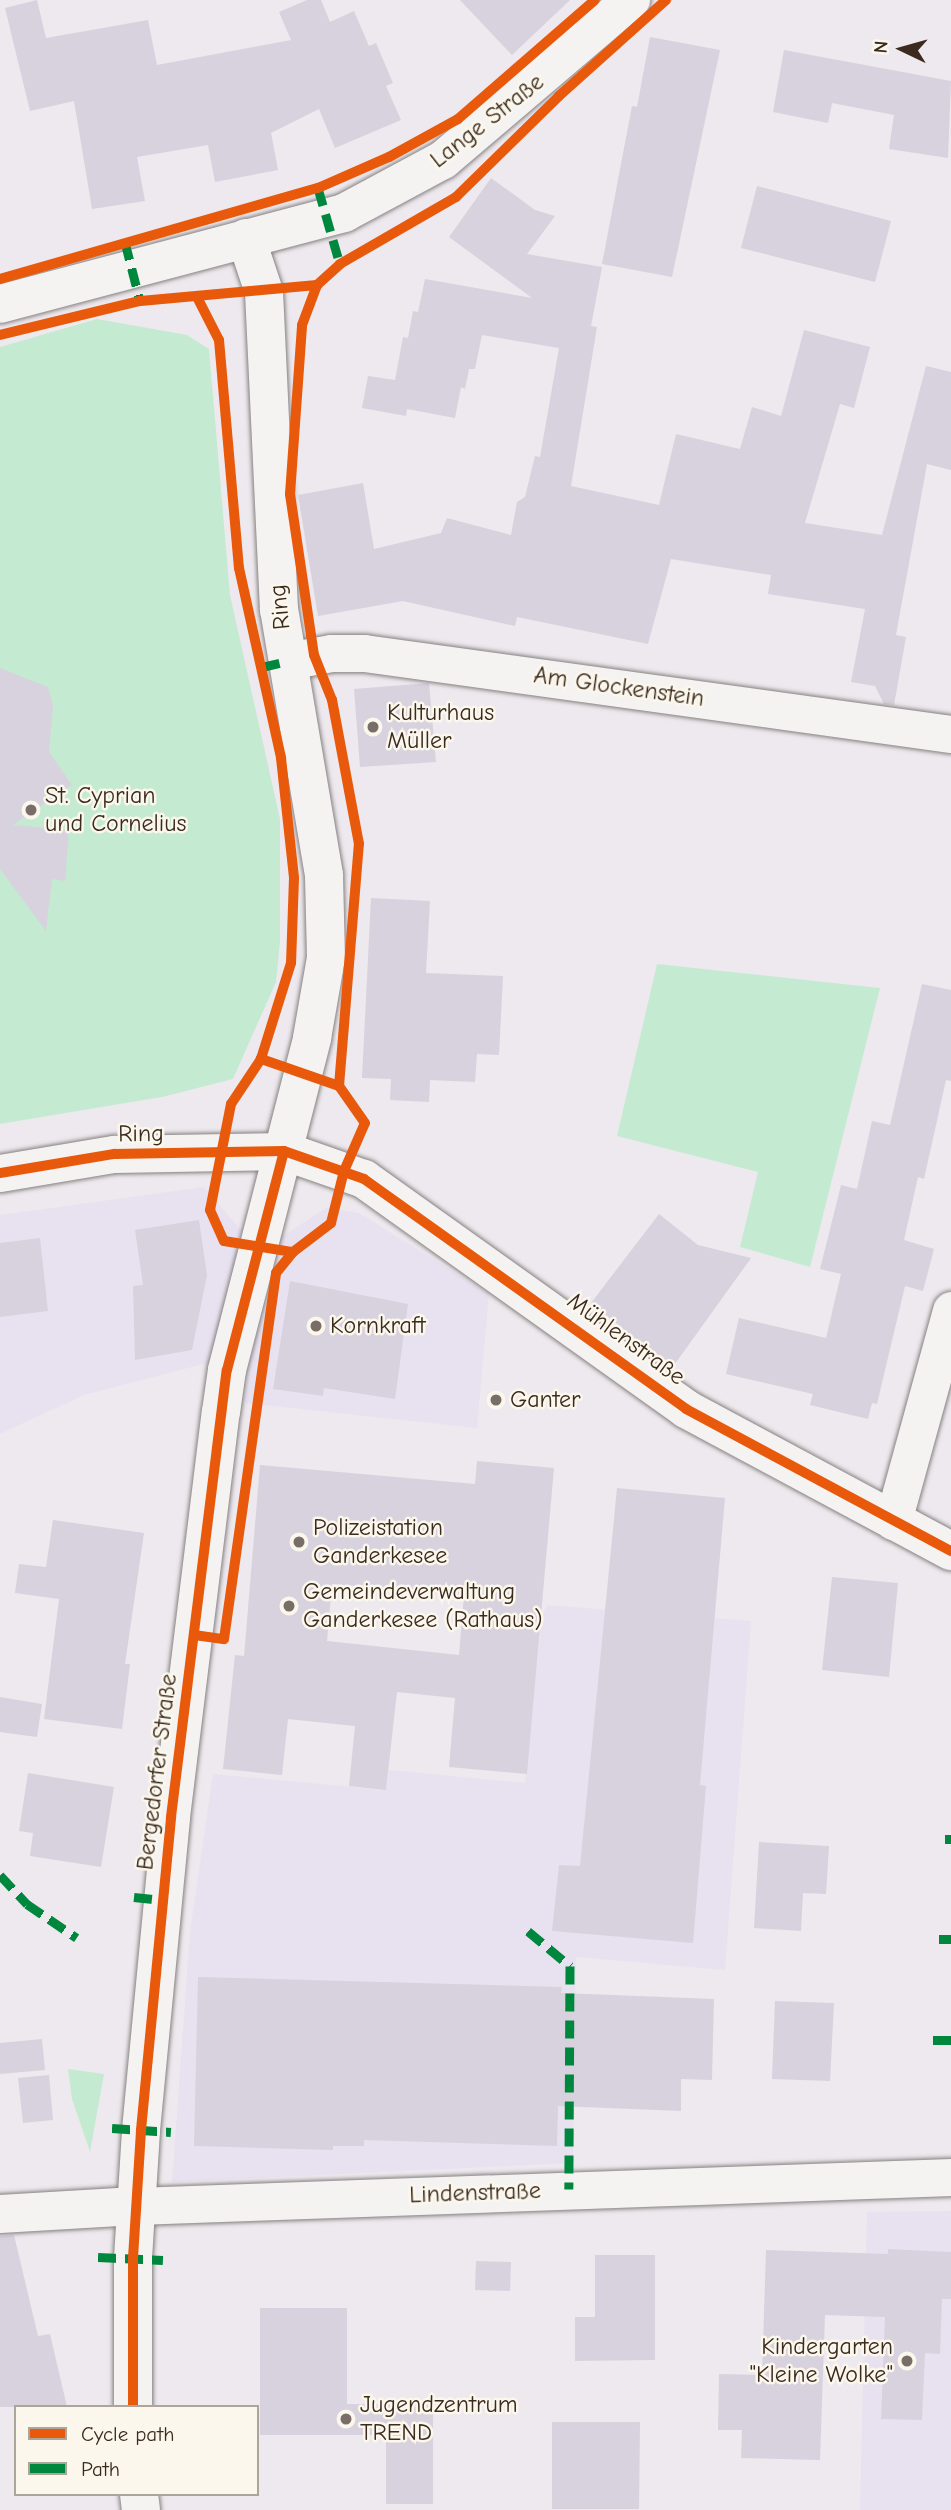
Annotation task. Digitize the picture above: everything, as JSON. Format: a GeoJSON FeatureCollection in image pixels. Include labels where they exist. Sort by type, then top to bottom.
{"type":"FeatureCollection","features":[{"type":"Feature","properties":{"kind":"street","name":"Lange Straße"},"geometry":{"type":"LineString","coordinates":[[246,238],[344,213],[443,160],[631,0]]}},
{"type":"Feature","properties":{"kind":"street"},"geometry":{"type":"LineString","coordinates":[[0,304],[246,238]]}},
{"type":"Feature","properties":{"kind":"street","name":"Ring"},"geometry":{"type":"LineString","coordinates":[[0,1172],[114,1154],[284,1151],[312,1038],[326,958],[324,875],[287,661],[270,491],[266,312],[246,238]]}},
{"type":"Feature","properties":{"kind":"street","name":"Am Glockenstein"},"geometry":{"type":"LineString","coordinates":[[287,661],[331,653],[364,653],[951,734]]}},
{"type":"Feature","properties":{"kind":"street","name":"Mühlenstraße"},"geometry":{"type":"LineString","coordinates":[[284,1151],[364,1179],[686,1409],[951,1551]]}},
{"type":"Feature","properties":{"kind":"street","name":"Bergedorfer Straße"},"geometry":{"type":"LineString","coordinates":[[133,2405],[136,2206],[171,1817],[222,1402],[284,1151]]}},
{"type":"Feature","properties":{"kind":"street"},"geometry":{"type":"LineString","coordinates":[[893,1521],[951,1310]]}},
{"type":"Feature","properties":{"kind":"street","name":"Lindenstraße"},"geometry":{"type":"LineString","coordinates":[[0,2214],[136,2206],[951,2177]]}},
{"type":"Feature","properties":{"kind":"shaded area"},"geometry":{"type":"Polygon","coordinates":[[[204,1187],[239,1228],[283,1236],[326,1208],[359,1213],[489,1294],[477,1428],[245,1403],[248,1374],[211,1362],[84,1395],[0,1434],[0,1215],[204,1187]]]}},
{"type":"Feature","properties":{"kind":"shaded area"},"geometry":{"type":"Polygon","coordinates":[[[547,1605],[751,1621],[725,1970],[576,1957],[573,2163],[172,2182],[190,1932],[213,1774],[386,1790],[389,1770],[525,1783],[541,1619],[547,1605]]]}},
{"type":"Feature","properties":{"kind":"shaded area","name":"Kindergarten \"Kleine Wolke\""},"geometry":{"type":"Polygon","coordinates":[[[951,2211],[951,2510],[860,2510],[867,2212],[951,2211]]]}},
{"type":"Feature","properties":{"kind":"green space"},"geometry":{"type":"Polygon","coordinates":[[[97,319],[187,335],[209,349],[230,595],[280,819],[280,941],[276,982],[233,1079],[162,1097],[0,1124],[0,347],[97,319]]]}},
{"type":"Feature","properties":{"kind":"green space"},"geometry":{"type":"Polygon","coordinates":[[[657,964],[880,988],[810,1267],[740,1247],[758,1172],[617,1136],[657,964]]]}},
{"type":"Feature","properties":{"kind":"green space"},"geometry":{"type":"Polygon","coordinates":[[[68,2069],[104,2074],[90,2152],[72,2099],[68,2069]]]}},
{"type":"Feature","properties":{"kind":"building"},"geometry":{"type":"Polygon","coordinates":[[[37,0],[46,38],[148,20],[157,65],[291,40],[279,12],[307,0],[321,0],[330,22],[354,11],[369,46],[376,43],[393,83],[386,86],[401,120],[335,148],[319,109],[271,133],[278,170],[215,182],[208,145],[137,157],[145,201],[92,209],[74,101],[30,111],[5,8],[37,0]]]}},
{"type":"Feature","properties":{"kind":"building"},"geometry":{"type":"Polygon","coordinates":[[[460,0],[570,0],[512,55],[460,0]]]}},
{"type":"Feature","properties":{"kind":"building"},"geometry":{"type":"Polygon","coordinates":[[[650,37],[720,50],[672,277],[602,264],[632,106],[637,107],[650,37]]]}},
{"type":"Feature","properties":{"kind":"building"},"geometry":{"type":"Polygon","coordinates":[[[784,50],[951,81],[948,158],[889,149],[894,115],[832,103],[828,123],[773,112],[784,50]]]}},
{"type":"Feature","properties":{"kind":"building"},"geometry":{"type":"Polygon","coordinates":[[[491,178],[535,210],[555,216],[527,254],[602,267],[591,326],[597,327],[571,486],[659,505],[676,434],[740,449],[752,407],[781,416],[804,330],[870,347],[854,408],[840,404],[805,523],[882,535],[926,366],[951,372],[951,470],[927,464],[896,635],[906,637],[894,705],[884,704],[875,686],[851,682],[865,609],[768,594],[771,575],[671,559],[648,644],[517,617],[515,626],[403,601],[318,616],[298,495],[363,483],[374,549],[441,533],[447,518],[511,535],[517,502],[525,497],[535,456],[540,457],[559,348],[482,335],[475,369],[469,369],[465,389],[461,387],[455,418],[407,409],[406,416],[362,408],[368,376],[395,380],[403,337],[408,338],[413,311],[418,312],[425,279],[532,298],[449,237],[491,178]]]}},
{"type":"Feature","properties":{"kind":"building"},"geometry":{"type":"Polygon","coordinates":[[[757,186],[891,221],[875,282],[741,248],[757,186]]]}},
{"type":"Feature","properties":{"kind":"building","name":"St. Cyprian und Cornelius"},"geometry":{"type":"Polygon","coordinates":[[[0,668],[48,687],[53,706],[49,752],[72,785],[13,825],[69,830],[65,881],[52,879],[46,931],[0,869],[0,668]]]}},
{"type":"Feature","properties":{"kind":"building"},"geometry":{"type":"Polygon","coordinates":[[[429,683],[436,762],[360,767],[354,689],[429,683]]]}},
{"type":"Feature","properties":{"kind":"building"},"geometry":{"type":"Polygon","coordinates":[[[371,898],[430,901],[426,973],[503,976],[499,1055],[477,1054],[475,1082],[430,1080],[429,1102],[390,1100],[391,1079],[362,1078],[371,898]]]}},
{"type":"Feature","properties":{"kind":"building"},"geometry":{"type":"Polygon","coordinates":[[[922,984],[951,990],[951,1081],[946,1080],[924,1179],[918,1177],[904,1240],[934,1249],[923,1291],[905,1286],[877,1404],[872,1403],[868,1419],[810,1405],[813,1394],[726,1374],[739,1318],[826,1338],[841,1274],[820,1269],[841,1185],[857,1189],[872,1121],[890,1125],[922,984]]]}},
{"type":"Feature","properties":{"kind":"building"},"geometry":{"type":"Polygon","coordinates":[[[659,1214],[698,1245],[751,1258],[672,1368],[591,1303],[659,1214]]]}},
{"type":"Feature","properties":{"kind":"building"},"geometry":{"type":"Polygon","coordinates":[[[199,1220],[207,1275],[192,1350],[135,1360],[133,1286],[143,1285],[135,1230],[199,1220]]]}},
{"type":"Feature","properties":{"kind":"building"},"geometry":{"type":"Polygon","coordinates":[[[40,1238],[48,1311],[0,1317],[0,1243],[40,1238]]]}},
{"type":"Feature","properties":{"kind":"building"},"geometry":{"type":"Polygon","coordinates":[[[290,1281],[408,1304],[395,1399],[324,1388],[323,1396],[273,1389],[290,1281]]]}},
{"type":"Feature","properties":{"kind":"building","name":"Gemeindeverwaltung Ganderkesee (Rathaus)"},"geometry":{"type":"Polygon","coordinates":[[[477,1461],[554,1468],[527,1774],[449,1767],[455,1698],[397,1692],[386,1790],[349,1786],[355,1726],[288,1719],[282,1775],[223,1769],[235,1655],[244,1656],[260,1465],[475,1484],[477,1461]],[[332,1584],[327,1641],[459,1655],[464,1595],[332,1584]]]}},
{"type":"Feature","properties":{"kind":"building"},"geometry":{"type":"Polygon","coordinates":[[[617,1488],[725,1498],[700,1785],[706,1786],[693,1943],[552,1931],[559,1865],[580,1866],[617,1488]]]}},
{"type":"Feature","properties":{"kind":"building"},"geometry":{"type":"Polygon","coordinates":[[[53,1520],[144,1533],[125,1664],[130,1664],[122,1729],[44,1719],[59,1599],[15,1593],[19,1564],[46,1567],[53,1520]]]}},
{"type":"Feature","properties":{"kind":"building"},"geometry":{"type":"Polygon","coordinates":[[[832,1577],[898,1583],[889,1677],[822,1670],[832,1577]]]}},
{"type":"Feature","properties":{"kind":"building"},"geometry":{"type":"Polygon","coordinates":[[[0,1697],[42,1704],[37,1737],[0,1732],[0,1697]]]}},
{"type":"Feature","properties":{"kind":"building"},"geometry":{"type":"Polygon","coordinates":[[[28,1773],[114,1787],[101,1867],[30,1856],[33,1833],[19,1831],[28,1773]]]}},
{"type":"Feature","properties":{"kind":"building"},"geometry":{"type":"Polygon","coordinates":[[[759,1842],[829,1846],[826,1894],[803,1893],[801,1931],[754,1928],[759,1842]]]}},
{"type":"Feature","properties":{"kind":"building"},"geometry":{"type":"Polygon","coordinates":[[[198,1977],[562,1987],[561,1993],[714,1999],[712,2080],[681,2079],[681,2111],[558,2106],[557,2146],[364,2140],[364,2146],[333,2146],[333,2150],[194,2146],[198,1977]]]}},
{"type":"Feature","properties":{"kind":"building"},"geometry":{"type":"Polygon","coordinates":[[[775,2001],[834,2003],[830,2081],[772,2079],[775,2001]]]}},
{"type":"Feature","properties":{"kind":"building"},"geometry":{"type":"Polygon","coordinates":[[[42,2039],[45,2070],[0,2074],[0,2043],[42,2039]]]}},
{"type":"Feature","properties":{"kind":"building"},"geometry":{"type":"Polygon","coordinates":[[[49,2075],[53,2120],[23,2123],[18,2078],[49,2075]]]}},
{"type":"Feature","properties":{"kind":"building"},"geometry":{"type":"Polygon","coordinates":[[[14,2235],[38,2336],[50,2334],[67,2405],[0,2407],[0,2236],[14,2235]]]}},
{"type":"Feature","properties":{"kind":"building"},"geometry":{"type":"Polygon","coordinates":[[[888,2249],[951,2252],[951,2299],[942,2299],[940,2354],[925,2353],[922,2420],[881,2419],[885,2317],[825,2315],[820,2460],[741,2458],[742,2430],[718,2430],[719,2374],[762,2375],[766,2250],[888,2254],[888,2249]]]}},
{"type":"Feature","properties":{"kind":"building"},"geometry":{"type":"Polygon","coordinates":[[[595,2255],[655,2255],[655,2360],[575,2361],[575,2317],[595,2317],[595,2255]]]}},
{"type":"Feature","properties":{"kind":"building"},"geometry":{"type":"Polygon","coordinates":[[[476,2261],[511,2262],[510,2291],[475,2290],[476,2261]]]}},
{"type":"Feature","properties":{"kind":"building","name":"Jugendzentrum TREND"},"geometry":{"type":"Polygon","coordinates":[[[260,2308],[347,2308],[347,2404],[433,2404],[433,2504],[386,2504],[386,2435],[260,2435],[260,2308]]]}},
{"type":"Feature","properties":{"kind":"building"},"geometry":{"type":"Polygon","coordinates":[[[552,2422],[640,2422],[639,2509],[552,2509],[552,2422]]]}},
{"type":"Feature","properties":{"kind":"marked path"},"geometry":{"type":"LineString","coordinates":[[318,188],[340,264]]}},
{"type":"Feature","properties":{"kind":"marked path"},"geometry":{"type":"LineString","coordinates":[[125,242],[140,301]]}},
{"type":"Feature","properties":{"kind":"marked path"},"geometry":{"type":"LineString","coordinates":[[262,667],[287,661]]}},
{"type":"Feature","properties":{"kind":"marked path"},"geometry":{"type":"LineString","coordinates":[[945,1839],[951,1839]]}},
{"type":"Feature","properties":{"kind":"marked path"},"geometry":{"type":"LineString","coordinates":[[0,1875],[27,1904],[77,1938]]}},
{"type":"Feature","properties":{"kind":"marked path"},"geometry":{"type":"LineString","coordinates":[[134,1897],[163,1900]]}},
{"type":"Feature","properties":{"kind":"marked path"},"geometry":{"type":"LineString","coordinates":[[528,1931],[570,1966],[569,2189]]}},
{"type":"Feature","properties":{"kind":"marked path"},"geometry":{"type":"LineString","coordinates":[[939,1939],[951,1939]]}},
{"type":"Feature","properties":{"kind":"marked path"},"geometry":{"type":"LineString","coordinates":[[933,2040],[951,2040]]}},
{"type":"Feature","properties":{"kind":"marked path"},"geometry":{"type":"LineString","coordinates":[[112,2128],[171,2132]]}},
{"type":"Feature","properties":{"kind":"marked path"},"geometry":{"type":"LineString","coordinates":[[98,2257],[163,2260]]}},
{"type":"Feature","properties":{"kind":"cycle path"},"geometry":{"type":"LineString","coordinates":[[0,279],[318,188],[389,157],[458,119],[595,0]]}},
{"type":"Feature","properties":{"kind":"cycle path"},"geometry":{"type":"LineString","coordinates":[[339,1086],[359,844],[332,700],[314,655],[290,494],[302,325],[317,285],[340,264],[456,197],[559,96],[666,0]]}},
{"type":"Feature","properties":{"kind":"cycle path"},"geometry":{"type":"LineString","coordinates":[[0,335],[140,301],[317,285]]}},
{"type":"Feature","properties":{"kind":"cycle path"},"geometry":{"type":"LineString","coordinates":[[198,299],[219,340],[239,568],[281,758],[294,878],[291,963],[261,1059],[231,1104],[210,1210],[224,1241],[293,1252]]}},
{"type":"Feature","properties":{"kind":"cycle path"},"geometry":{"type":"LineString","coordinates":[[194,1635],[224,1639],[276,1273],[293,1252],[331,1223],[344,1171],[365,1123],[339,1086],[261,1059]]}},
{"type":"Feature","properties":{"kind":"cycle path"},"geometry":{"type":"LineString","coordinates":[[0,1173],[114,1154],[284,1151],[364,1179],[686,1409],[951,1551]]}},
{"type":"Feature","properties":{"kind":"cycle path"},"geometry":{"type":"LineString","coordinates":[[133,2405],[133,2258],[141,2130],[171,1817],[227,1370],[284,1151]]}},
{"type":"Feature","properties":{"kind":"place","name":"Kulturhaus Müller"},"geometry":{"type":"Point","coordinates":[373,727]}},
{"type":"Feature","properties":{"kind":"place","name":"St. Cyprian und Cornelius"},"geometry":{"type":"Point","coordinates":[31,810]}},
{"type":"Feature","properties":{"kind":"place","name":"Kornkraft"},"geometry":{"type":"Point","coordinates":[316,1326]}},
{"type":"Feature","properties":{"kind":"place","name":"Ganter"},"geometry":{"type":"Point","coordinates":[496,1400]}},
{"type":"Feature","properties":{"kind":"place","name":"Polizeistation Ganderkesee"},"geometry":{"type":"Point","coordinates":[299,1542]}},
{"type":"Feature","properties":{"kind":"place","name":"Gemeindeverwaltung Ganderkesee (Rathaus)"},"geometry":{"type":"Point","coordinates":[289,1606]}},
{"type":"Feature","properties":{"kind":"place","name":"Kindergarten \"Kleine Wolke\""},"geometry":{"type":"Point","coordinates":[907,2361]}},
{"type":"Feature","properties":{"kind":"place","name":"Jugendzentrum TREND"},"geometry":{"type":"Point","coordinates":[346,2419]}}]}
